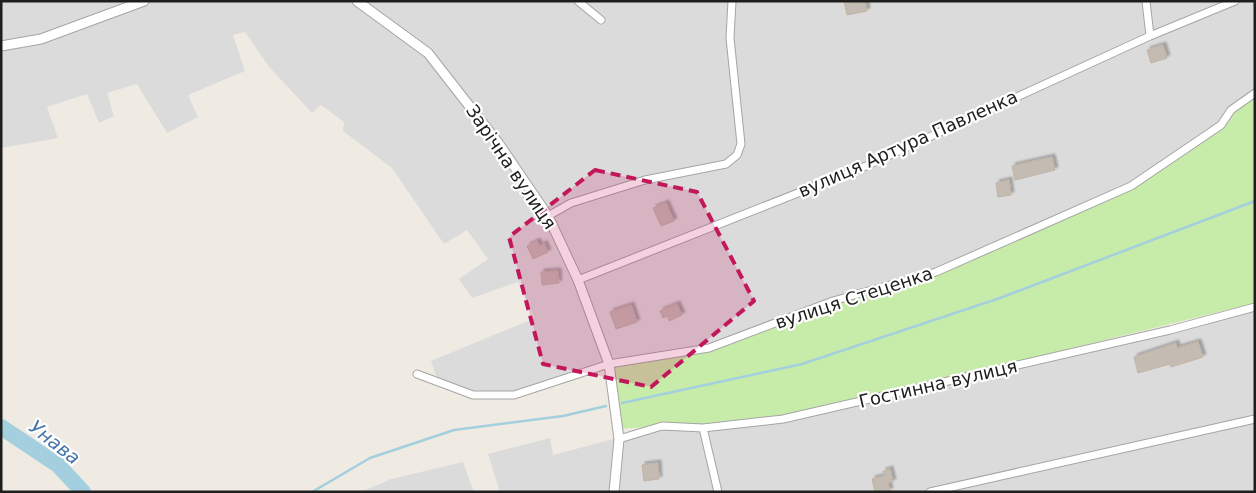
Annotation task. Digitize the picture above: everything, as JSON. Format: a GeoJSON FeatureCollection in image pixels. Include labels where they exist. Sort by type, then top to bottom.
{"type":"FeatureCollection","features":[{"type":"Feature","properties":{"kind":"street"},"geometry":{"type":"LineString","coordinates":[[1,46],[41,39],[144,1]]}},
{"type":"Feature","properties":{"kind":"street","name":"Зарічна вулиця"},"geometry":{"type":"LineString","coordinates":[[357,1],[428,53],[499,144],[548,216],[578,280],[609,364],[619,439],[614,492]]}},
{"type":"Feature","properties":{"kind":"street"},"geometry":{"type":"LineString","coordinates":[[578,1],[601,20]]}},
{"type":"Feature","properties":{"kind":"street"},"geometry":{"type":"LineString","coordinates":[[548,216],[571,203],[645,180],[726,164],[737,155],[741,144],[730,38],[732,1]]}},
{"type":"Feature","properties":{"kind":"street"},"geometry":{"type":"LineString","coordinates":[[1146,1],[1150,36]]}},
{"type":"Feature","properties":{"kind":"street","name":"вулиця Артура Павленка"},"geometry":{"type":"LineString","coordinates":[[578,280],[866,166],[1150,36],[1235,1]]}},
{"type":"Feature","properties":{"kind":"street","name":"вулиця Стеценка"},"geometry":{"type":"LineString","coordinates":[[417,374],[473,396],[514,395],[609,364],[708,348],[833,301],[936,272],[1131,186],[1221,125],[1232,110],[1255,93]]}},
{"type":"Feature","properties":{"kind":"street","name":"Гостинна вулиця"},"geometry":{"type":"LineString","coordinates":[[619,439],[662,426],[702,428],[783,419],[1170,330],[1255,307]]}},
{"type":"Feature","properties":{"kind":"street"},"geometry":{"type":"LineString","coordinates":[[930,492],[1255,419]]}},
{"type":"Feature","properties":{"kind":"street"},"geometry":{"type":"LineString","coordinates":[[702,428],[718,492]]}},
{"type":"Feature","properties":{"kind":"highlighted area"},"geometry":{"type":"Polygon","coordinates":[[[595,170],[697,192],[754,301],[651,387],[543,364],[509,237],[595,170]]]}},
{"type":"Feature","properties":{"kind":"shaded area"},"geometry":{"type":"Polygon","coordinates":[[[1,1],[1255,1],[1255,93],[1221,125],[1131,186],[936,272],[709,348],[609,364],[514,395],[473,395],[438,382],[431,361],[535,318],[518,282],[472,298],[459,279],[488,259],[467,230],[444,244],[392,168],[343,131],[344,122],[321,105],[312,113],[270,68],[245,32],[233,35],[245,71],[188,95],[198,117],[167,133],[137,84],[107,93],[114,116],[99,123],[87,94],[47,107],[58,138],[1,148],[1,1]]]}},
{"type":"Feature","properties":{"kind":"shaded area"},"geometry":{"type":"Polygon","coordinates":[[[1255,307],[1255,492],[500,492],[488,454],[550,438],[553,455],[662,426],[703,428],[783,419],[1255,307]]]}},
{"type":"Feature","properties":{"kind":"shaded area"},"geometry":{"type":"Polygon","coordinates":[[[463,462],[474,492],[361,492],[391,479],[463,462]]]}},
{"type":"Feature","properties":{"kind":"green space"},"geometry":{"type":"Polygon","coordinates":[[[1255,93],[1255,303],[783,419],[617,429],[609,364],[709,348],[833,301],[936,272],[1131,186],[1221,125],[1231,110],[1255,93]]]}},
{"type":"Feature","properties":{"kind":"building"},"geometry":{"type":"Polygon","coordinates":[[[844,1],[865,1],[867,11],[847,15],[844,1]]]}},
{"type":"Feature","properties":{"kind":"building"},"geometry":{"type":"Polygon","coordinates":[[[1163,45],[1167,58],[1151,63],[1147,50],[1163,45]]]}},
{"type":"Feature","properties":{"kind":"building"},"geometry":{"type":"Polygon","coordinates":[[[1052,157],[1055,170],[1015,180],[1012,166],[1052,157]]]}},
{"type":"Feature","properties":{"kind":"building"},"geometry":{"type":"Polygon","coordinates":[[[1009,180],[1011,195],[998,197],[996,183],[1009,180]]]}},
{"type":"Feature","properties":{"kind":"building"},"geometry":{"type":"Polygon","coordinates":[[[666,203],[674,221],[661,226],[653,208],[666,203]]]}},
{"type":"Feature","properties":{"kind":"building"},"geometry":{"type":"Polygon","coordinates":[[[537,241],[540,246],[544,243],[548,252],[533,259],[527,246],[537,241]]]}},
{"type":"Feature","properties":{"kind":"building"},"geometry":{"type":"Polygon","coordinates":[[[558,271],[559,283],[542,285],[541,272],[558,271]]]}},
{"type":"Feature","properties":{"kind":"building"},"geometry":{"type":"Polygon","coordinates":[[[677,304],[682,315],[669,321],[668,316],[663,318],[660,311],[677,304]]]}},
{"type":"Feature","properties":{"kind":"building"},"geometry":{"type":"Polygon","coordinates":[[[631,305],[637,322],[616,329],[610,312],[631,305]]]}},
{"type":"Feature","properties":{"kind":"building"},"geometry":{"type":"Polygon","coordinates":[[[1198,342],[1203,357],[1171,367],[1170,364],[1138,373],[1134,357],[1176,343],[1177,348],[1198,342]]]}},
{"type":"Feature","properties":{"kind":"building"},"geometry":{"type":"Polygon","coordinates":[[[658,463],[659,479],[644,481],[642,465],[658,463]]]}},
{"type":"Feature","properties":{"kind":"building"},"geometry":{"type":"Polygon","coordinates":[[[890,469],[893,482],[888,483],[890,491],[875,492],[872,479],[884,476],[883,471],[890,469]]]}},
{"type":"Feature","properties":{"kind":"waterway"},"geometry":{"type":"LineString","coordinates":[[622,403],[802,364],[1000,298],[1255,201]]}},
{"type":"Feature","properties":{"kind":"waterway"},"geometry":{"type":"LineString","coordinates":[[312,492],[370,458],[454,430],[563,416],[606,406]]}},
{"type":"Feature","properties":{"kind":"waterway","name":"Унава"},"geometry":{"type":"LineString","coordinates":[[1,427],[58,465],[83,492]]}}]}
